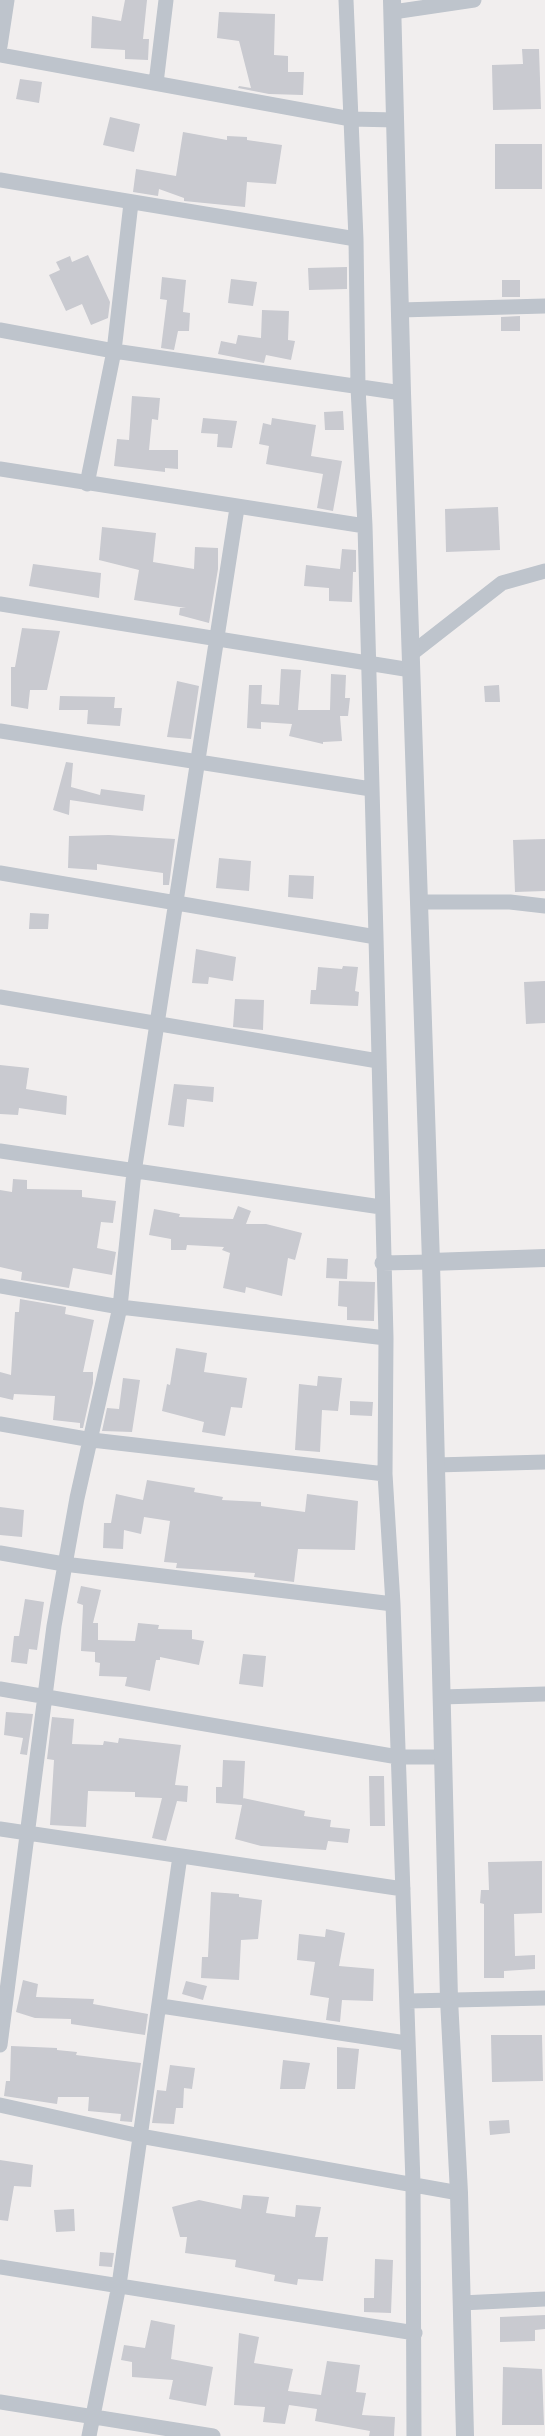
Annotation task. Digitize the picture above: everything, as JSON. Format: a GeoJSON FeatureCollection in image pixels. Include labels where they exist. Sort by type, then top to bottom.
{"type":"FeatureCollection","features":[{"type":"Feature","properties":{"kind":"street"},"geometry":{"type":"LineString","coordinates":[[0,46],[7,0]]}},
{"type":"Feature","properties":{"kind":"street"},"geometry":{"type":"LineString","coordinates":[[156,83],[166,0]]}},
{"type":"Feature","properties":{"kind":"street"},"geometry":{"type":"LineString","coordinates":[[346,0],[369,665],[382,1263],[386,1338],[385,1474],[393,1604],[408,2001],[406,2043],[413,2183],[414,2436]]}},
{"type":"Feature","properties":{"kind":"street"},"geometry":{"type":"LineString","coordinates":[[465,2436],[459,2193],[449,1999],[431,1262],[402,393],[392,6],[474,0]]}},
{"type":"Feature","properties":{"kind":"street"},"geometry":{"type":"LineString","coordinates":[[0,55],[351,119],[396,120]]}},
{"type":"Feature","properties":{"kind":"street"},"geometry":{"type":"LineString","coordinates":[[0,180],[356,239]]}},
{"type":"Feature","properties":{"kind":"street"},"geometry":{"type":"LineString","coordinates":[[87,484],[114,351],[131,203]]}},
{"type":"Feature","properties":{"kind":"street"},"geometry":{"type":"LineString","coordinates":[[400,310],[545,306]]}},
{"type":"Feature","properties":{"kind":"street"},"geometry":{"type":"LineString","coordinates":[[0,330],[114,351],[402,393]]}},
{"type":"Feature","properties":{"kind":"street"},"geometry":{"type":"LineString","coordinates":[[0,469],[237,508],[365,526]]}},
{"type":"Feature","properties":{"kind":"street"},"geometry":{"type":"LineString","coordinates":[[0,2045],[26,1833],[64,1564],[76,1498],[92,1440],[120,1307],[134,1172],[156,1021],[237,508]]}},
{"type":"Feature","properties":{"kind":"street"},"geometry":{"type":"LineString","coordinates":[[0,604],[369,665],[411,662],[502,583],[545,571]]}},
{"type":"Feature","properties":{"kind":"street"},"geometry":{"type":"LineString","coordinates":[[0,730],[371,789]]}},
{"type":"Feature","properties":{"kind":"street"},"geometry":{"type":"LineString","coordinates":[[0,873],[376,937]]}},
{"type":"Feature","properties":{"kind":"street"},"geometry":{"type":"LineString","coordinates":[[419,902],[510,902],[545,906]]}},
{"type":"Feature","properties":{"kind":"street"},"geometry":{"type":"LineString","coordinates":[[0,997],[156,1021],[378,1061]]}},
{"type":"Feature","properties":{"kind":"street"},"geometry":{"type":"LineString","coordinates":[[0,1151],[381,1207]]}},
{"type":"Feature","properties":{"kind":"street"},"geometry":{"type":"LineString","coordinates":[[382,1263],[545,1258]]}},
{"type":"Feature","properties":{"kind":"street"},"geometry":{"type":"LineString","coordinates":[[0,1286],[120,1307],[386,1338]]}},
{"type":"Feature","properties":{"kind":"street"},"geometry":{"type":"LineString","coordinates":[[0,1424],[92,1440],[385,1474]]}},
{"type":"Feature","properties":{"kind":"street"},"geometry":{"type":"LineString","coordinates":[[436,1465],[545,1462]]}},
{"type":"Feature","properties":{"kind":"street"},"geometry":{"type":"LineString","coordinates":[[0,1553],[64,1564],[393,1604]]}},
{"type":"Feature","properties":{"kind":"street"},"geometry":{"type":"LineString","coordinates":[[0,1689],[398,1758],[442,1757]]}},
{"type":"Feature","properties":{"kind":"street"},"geometry":{"type":"LineString","coordinates":[[441,1697],[545,1694]]}},
{"type":"Feature","properties":{"kind":"street"},"geometry":{"type":"LineString","coordinates":[[0,1828],[402,1889]]}},
{"type":"Feature","properties":{"kind":"street"},"geometry":{"type":"LineString","coordinates":[[89,2436],[119,2285],[161,2006],[180,1856]]}},
{"type":"Feature","properties":{"kind":"street"},"geometry":{"type":"LineString","coordinates":[[408,2001],[545,1998]]}},
{"type":"Feature","properties":{"kind":"street"},"geometry":{"type":"LineString","coordinates":[[161,2006],[406,2043]]}},
{"type":"Feature","properties":{"kind":"street"},"geometry":{"type":"LineString","coordinates":[[0,2105],[140,2136],[459,2193]]}},
{"type":"Feature","properties":{"kind":"street"},"geometry":{"type":"LineString","coordinates":[[0,2267],[415,2333]]}},
{"type":"Feature","properties":{"kind":"street"},"geometry":{"type":"LineString","coordinates":[[462,2303],[545,2299]]}},
{"type":"Feature","properties":{"kind":"street"},"geometry":{"type":"LineString","coordinates":[[0,2402],[213,2436]]}},
{"type":"Feature","properties":{"kind":"building"},"geometry":{"type":"Polygon","coordinates":[[[125,0],[147,0],[143,39],[149,39],[148,60],[125,59],[125,50],[91,48],[92,16],[121,21],[125,0]]]}},
{"type":"Feature","properties":{"kind":"building"},"geometry":{"type":"Polygon","coordinates":[[[219,12],[275,14],[274,55],[288,56],[288,72],[304,72],[303,95],[269,94],[238,88],[239,86],[251,88],[239,41],[217,38],[219,12]]]}},
{"type":"Feature","properties":{"kind":"building"},"geometry":{"type":"Polygon","coordinates":[[[522,49],[539,49],[541,109],[493,110],[492,65],[523,64],[522,49]]]}},
{"type":"Feature","properties":{"kind":"building"},"geometry":{"type":"Polygon","coordinates":[[[20,79],[42,82],[39,103],[16,99],[20,79]]]}},
{"type":"Feature","properties":{"kind":"building"},"geometry":{"type":"Polygon","coordinates":[[[110,117],[140,124],[134,152],[103,145],[110,117]]]}},
{"type":"Feature","properties":{"kind":"building"},"geometry":{"type":"Polygon","coordinates":[[[183,132],[227,140],[227,136],[247,137],[247,140],[282,145],[276,184],[247,182],[245,207],[184,201],[184,198],[159,189],[158,196],[133,192],[136,169],[176,176],[183,132]]]}},
{"type":"Feature","properties":{"kind":"building"},"geometry":{"type":"Polygon","coordinates":[[[495,144],[542,144],[542,189],[495,189],[495,144]]]}},
{"type":"Feature","properties":{"kind":"building"},"geometry":{"type":"Polygon","coordinates":[[[88,255],[110,302],[108,318],[91,325],[82,304],[66,311],[49,275],[60,270],[56,262],[70,256],[72,262],[88,255]]]}},
{"type":"Feature","properties":{"kind":"building"},"geometry":{"type":"Polygon","coordinates":[[[347,267],[347,289],[309,290],[308,268],[347,267]]]}},
{"type":"Feature","properties":{"kind":"building"},"geometry":{"type":"Polygon","coordinates":[[[162,277],[186,280],[183,312],[190,313],[189,331],[178,331],[174,350],[161,348],[167,300],[160,299],[162,277]]]}},
{"type":"Feature","properties":{"kind":"building"},"geometry":{"type":"Polygon","coordinates":[[[231,279],[257,282],[253,306],[228,303],[231,279]]]}},
{"type":"Feature","properties":{"kind":"building"},"geometry":{"type":"Polygon","coordinates":[[[502,280],[520,280],[520,297],[502,297],[502,280]]]}},
{"type":"Feature","properties":{"kind":"building"},"geometry":{"type":"Polygon","coordinates":[[[262,310],[289,311],[288,340],[295,341],[291,360],[266,355],[264,363],[218,354],[221,341],[236,344],[238,335],[261,338],[262,310]]]}},
{"type":"Feature","properties":{"kind":"building"},"geometry":{"type":"Polygon","coordinates":[[[520,316],[520,331],[501,331],[501,317],[520,316]]]}},
{"type":"Feature","properties":{"kind":"building"},"geometry":{"type":"Polygon","coordinates":[[[132,396],[160,398],[158,420],[152,419],[149,450],[178,450],[178,469],[165,468],[165,472],[114,466],[117,439],[129,440],[132,396]]]}},
{"type":"Feature","properties":{"kind":"building"},"geometry":{"type":"Polygon","coordinates":[[[343,411],[344,430],[325,430],[324,412],[343,411]]]}},
{"type":"Feature","properties":{"kind":"building"},"geometry":{"type":"Polygon","coordinates":[[[203,418],[237,421],[232,448],[217,447],[218,434],[201,433],[203,418]]]}},
{"type":"Feature","properties":{"kind":"building"},"geometry":{"type":"Polygon","coordinates":[[[272,418],[316,425],[311,456],[342,461],[333,511],[317,508],[323,474],[266,464],[269,446],[259,444],[263,423],[271,425],[272,418]]]}},
{"type":"Feature","properties":{"kind":"building"},"geometry":{"type":"Polygon","coordinates":[[[498,507],[500,550],[446,552],[445,509],[498,507]]]}},
{"type":"Feature","properties":{"kind":"building"},"geometry":{"type":"Polygon","coordinates":[[[102,527],[156,533],[153,562],[194,569],[195,547],[218,548],[218,569],[209,623],[179,615],[180,608],[186,608],[134,600],[139,570],[99,560],[102,527]]]}},
{"type":"Feature","properties":{"kind":"building"},"geometry":{"type":"Polygon","coordinates":[[[342,549],[356,550],[352,602],[329,601],[329,588],[304,586],[306,565],[340,569],[342,549]]]}},
{"type":"Feature","properties":{"kind":"building"},"geometry":{"type":"Polygon","coordinates":[[[33,564],[101,573],[99,598],[29,586],[33,564]]]}},
{"type":"Feature","properties":{"kind":"building"},"geometry":{"type":"Polygon","coordinates":[[[22,628],[60,631],[47,690],[30,690],[28,709],[11,706],[11,667],[15,667],[22,628]]]}},
{"type":"Feature","properties":{"kind":"building"},"geometry":{"type":"Polygon","coordinates":[[[281,669],[301,670],[298,710],[330,710],[331,674],[346,675],[345,698],[350,698],[348,716],[340,716],[342,741],[323,742],[323,744],[289,736],[292,724],[261,722],[261,729],[247,728],[249,685],[262,685],[261,704],[279,705],[281,669]]]}},
{"type":"Feature","properties":{"kind":"building"},"geometry":{"type":"Polygon","coordinates":[[[177,681],[199,686],[191,739],[167,737],[177,681]]]}},
{"type":"Feature","properties":{"kind":"building"},"geometry":{"type":"Polygon","coordinates":[[[499,685],[500,702],[485,702],[484,686],[499,685]]]}},
{"type":"Feature","properties":{"kind":"building"},"geometry":{"type":"Polygon","coordinates":[[[60,696],[115,697],[114,708],[122,708],[120,726],[87,724],[88,710],[59,710],[60,696]]]}},
{"type":"Feature","properties":{"kind":"building"},"geometry":{"type":"Polygon","coordinates":[[[66,762],[73,763],[71,787],[100,795],[101,789],[145,795],[143,811],[70,800],[69,815],[53,810],[66,762]]]}},
{"type":"Feature","properties":{"kind":"building"},"geometry":{"type":"Polygon","coordinates":[[[109,835],[175,839],[169,885],[163,885],[163,873],[97,864],[97,870],[68,868],[69,836],[109,835]]]}},
{"type":"Feature","properties":{"kind":"building"},"geometry":{"type":"Polygon","coordinates":[[[545,839],[545,891],[515,892],[513,840],[545,839]]]}},
{"type":"Feature","properties":{"kind":"building"},"geometry":{"type":"Polygon","coordinates":[[[219,858],[251,861],[249,891],[216,888],[219,858]]]}},
{"type":"Feature","properties":{"kind":"building"},"geometry":{"type":"Polygon","coordinates":[[[289,875],[314,876],[313,899],[288,897],[289,875]]]}},
{"type":"Feature","properties":{"kind":"building"},"geometry":{"type":"Polygon","coordinates":[[[30,913],[49,914],[48,929],[29,929],[30,913]]]}},
{"type":"Feature","properties":{"kind":"building"},"geometry":{"type":"Polygon","coordinates":[[[196,949],[236,957],[233,981],[209,977],[208,984],[192,983],[196,949]]]}},
{"type":"Feature","properties":{"kind":"building"},"geometry":{"type":"Polygon","coordinates":[[[343,966],[358,967],[355,991],[359,992],[358,1006],[310,1004],[311,990],[316,990],[318,967],[342,969],[343,966]]]}},
{"type":"Feature","properties":{"kind":"building"},"geometry":{"type":"Polygon","coordinates":[[[545,981],[545,1023],[526,1024],[524,982],[545,981]]]}},
{"type":"Feature","properties":{"kind":"building"},"geometry":{"type":"Polygon","coordinates":[[[235,999],[264,1000],[263,1030],[233,1027],[235,999]]]}},
{"type":"Feature","properties":{"kind":"building"},"geometry":{"type":"Polygon","coordinates":[[[0,1065],[29,1068],[26,1089],[67,1096],[66,1115],[19,1108],[18,1115],[0,1114],[0,1065]]]}},
{"type":"Feature","properties":{"kind":"building"},"geometry":{"type":"Polygon","coordinates":[[[174,1084],[214,1087],[213,1102],[187,1099],[184,1127],[168,1125],[174,1084]]]}},
{"type":"Feature","properties":{"kind":"building"},"geometry":{"type":"Polygon","coordinates":[[[13,1179],[27,1180],[27,1189],[82,1190],[82,1197],[116,1201],[113,1223],[101,1222],[97,1248],[116,1252],[112,1275],[73,1268],[69,1288],[21,1280],[22,1272],[0,1267],[0,1190],[12,1192],[13,1179]]]}},
{"type":"Feature","properties":{"kind":"building"},"geometry":{"type":"Polygon","coordinates":[[[238,1206],[251,1211],[246,1224],[266,1224],[302,1233],[295,1260],[288,1258],[282,1296],[246,1287],[245,1293],[223,1288],[230,1253],[222,1250],[224,1247],[187,1245],[186,1250],[171,1250],[171,1239],[149,1235],[154,1209],[180,1214],[179,1217],[233,1219],[238,1206]]]}},
{"type":"Feature","properties":{"kind":"building"},"geometry":{"type":"Polygon","coordinates":[[[327,1258],[348,1259],[347,1279],[326,1278],[327,1258]]]}},
{"type":"Feature","properties":{"kind":"building"},"geometry":{"type":"Polygon","coordinates":[[[339,1281],[375,1282],[374,1321],[347,1320],[347,1307],[338,1306],[339,1281]]]}},
{"type":"Feature","properties":{"kind":"building"},"geometry":{"type":"Polygon","coordinates":[[[20,1299],[66,1307],[65,1314],[94,1320],[83,1372],[93,1372],[93,1383],[83,1428],[80,1428],[80,1423],[53,1420],[55,1396],[14,1394],[13,1400],[0,1397],[0,1372],[11,1375],[15,1312],[19,1312],[20,1299]]]}},
{"type":"Feature","properties":{"kind":"building"},"geometry":{"type":"Polygon","coordinates":[[[176,1348],[207,1353],[204,1372],[247,1378],[242,1408],[231,1407],[225,1436],[202,1432],[204,1422],[162,1411],[167,1384],[170,1385],[176,1348]]]}},
{"type":"Feature","properties":{"kind":"building"},"geometry":{"type":"Polygon","coordinates":[[[318,1376],[342,1378],[338,1411],[322,1410],[320,1452],[295,1450],[299,1384],[317,1386],[318,1376]]]}},
{"type":"Feature","properties":{"kind":"building"},"geometry":{"type":"Polygon","coordinates":[[[123,1378],[140,1380],[132,1432],[102,1431],[107,1408],[119,1409],[123,1378]]]}},
{"type":"Feature","properties":{"kind":"building"},"geometry":{"type":"Polygon","coordinates":[[[350,1401],[373,1402],[372,1416],[350,1415],[350,1401]]]}},
{"type":"Feature","properties":{"kind":"building"},"geometry":{"type":"Polygon","coordinates":[[[147,1480],[195,1488],[194,1492],[223,1497],[222,1500],[261,1502],[261,1506],[305,1512],[307,1494],[358,1501],[355,1550],[298,1549],[294,1582],[254,1577],[255,1573],[176,1568],[177,1563],[164,1562],[170,1521],[144,1517],[141,1534],[124,1530],[123,1549],[103,1548],[104,1523],[111,1523],[116,1494],[143,1500],[147,1480]]]}},
{"type":"Feature","properties":{"kind":"building"},"geometry":{"type":"Polygon","coordinates":[[[0,1507],[24,1510],[22,1537],[0,1535],[0,1507]]]}},
{"type":"Feature","properties":{"kind":"building"},"geometry":{"type":"Polygon","coordinates":[[[81,1586],[101,1590],[93,1623],[98,1623],[98,1640],[135,1641],[138,1623],[159,1625],[158,1629],[192,1630],[192,1639],[204,1641],[199,1665],[160,1657],[160,1660],[156,1660],[150,1691],[125,1686],[127,1677],[99,1676],[100,1663],[95,1662],[95,1652],[81,1651],[83,1605],[77,1603],[81,1586]]]}},
{"type":"Feature","properties":{"kind":"building"},"geometry":{"type":"Polygon","coordinates":[[[25,1599],[44,1602],[37,1650],[29,1649],[27,1664],[11,1662],[14,1636],[19,1636],[25,1599]]]}},
{"type":"Feature","properties":{"kind":"building"},"geometry":{"type":"Polygon","coordinates":[[[243,1654],[266,1656],[263,1687],[239,1684],[243,1654]]]}},
{"type":"Feature","properties":{"kind":"building"},"geometry":{"type":"Polygon","coordinates":[[[6,1712],[33,1714],[27,1755],[20,1754],[23,1738],[4,1735],[6,1712]]]}},
{"type":"Feature","properties":{"kind":"building"},"geometry":{"type":"Polygon","coordinates":[[[52,1717],[74,1719],[72,1744],[103,1745],[104,1741],[118,1743],[119,1738],[181,1745],[175,1785],[188,1786],[187,1802],[177,1801],[166,1841],[152,1838],[162,1798],[135,1797],[135,1792],[88,1791],[86,1827],[50,1825],[54,1760],[47,1759],[52,1717]]]}},
{"type":"Feature","properties":{"kind":"building"},"geometry":{"type":"Polygon","coordinates":[[[223,1760],[245,1761],[243,1798],[305,1811],[304,1816],[331,1820],[330,1827],[350,1829],[348,1843],[328,1841],[326,1850],[261,1846],[235,1839],[242,1805],[216,1803],[216,1787],[222,1787],[223,1760]]]}},
{"type":"Feature","properties":{"kind":"building"},"geometry":{"type":"Polygon","coordinates":[[[369,1776],[384,1776],[385,1826],[370,1826],[369,1776]]]}},
{"type":"Feature","properties":{"kind":"building"},"geometry":{"type":"Polygon","coordinates":[[[542,1861],[542,1913],[514,1914],[515,1956],[535,1955],[535,1969],[504,1971],[504,1978],[484,1978],[484,1904],[480,1903],[481,1890],[489,1890],[488,1862],[542,1861]]]}},
{"type":"Feature","properties":{"kind":"building"},"geometry":{"type":"Polygon","coordinates":[[[211,1892],[239,1894],[239,1897],[262,1900],[258,1939],[241,1940],[239,1980],[201,1978],[202,1957],[208,1957],[211,1892]]]}},
{"type":"Feature","properties":{"kind":"building"},"geometry":{"type":"Polygon","coordinates":[[[326,1929],[345,1933],[339,1966],[374,1969],[373,2001],[342,2000],[340,2022],[326,2020],[329,1998],[310,1995],[315,1962],[297,1960],[299,1934],[325,1937],[326,1929]]]}},
{"type":"Feature","properties":{"kind":"building"},"geometry":{"type":"Polygon","coordinates":[[[23,1980],[38,1984],[36,1997],[94,1999],[93,2004],[148,2014],[145,2035],[71,2024],[71,2019],[35,2018],[16,2012],[23,1980]]]}},
{"type":"Feature","properties":{"kind":"building"},"geometry":{"type":"Polygon","coordinates":[[[186,1981],[207,1986],[203,2000],[182,1994],[186,1981]]]}},
{"type":"Feature","properties":{"kind":"building"},"geometry":{"type":"Polygon","coordinates":[[[491,2035],[542,2035],[543,2081],[492,2082],[491,2035]]]}},
{"type":"Feature","properties":{"kind":"building"},"geometry":{"type":"Polygon","coordinates":[[[11,2046],[57,2048],[57,2050],[77,2052],[76,2055],[141,2063],[132,2122],[120,2121],[121,2114],[88,2111],[89,2097],[58,2097],[57,2104],[4,2096],[6,2081],[10,2081],[11,2046]]]}},
{"type":"Feature","properties":{"kind":"building"},"geometry":{"type":"Polygon","coordinates":[[[337,2047],[359,2049],[355,2089],[337,2089],[337,2047]]]}},
{"type":"Feature","properties":{"kind":"building"},"geometry":{"type":"Polygon","coordinates":[[[283,2060],[310,2063],[305,2089],[280,2089],[283,2060]]]}},
{"type":"Feature","properties":{"kind":"building"},"geometry":{"type":"Polygon","coordinates":[[[170,2065],[195,2068],[192,2089],[184,2088],[183,2108],[176,2108],[174,2124],[152,2123],[157,2090],[166,2091],[170,2065]]]}},
{"type":"Feature","properties":{"kind":"building"},"geometry":{"type":"Polygon","coordinates":[[[509,2120],[510,2133],[490,2135],[489,2121],[509,2120]]]}},
{"type":"Feature","properties":{"kind":"building"},"geometry":{"type":"Polygon","coordinates":[[[0,2160],[33,2165],[31,2187],[14,2186],[8,2221],[0,2220],[0,2160]]]}},
{"type":"Feature","properties":{"kind":"building"},"geometry":{"type":"Polygon","coordinates":[[[243,2195],[269,2197],[266,2213],[295,2217],[296,2205],[321,2207],[315,2237],[328,2237],[323,2281],[298,2279],[297,2285],[274,2281],[275,2275],[235,2267],[236,2260],[185,2253],[187,2237],[180,2237],[172,2207],[199,2200],[241,2209],[243,2195]]]}},
{"type":"Feature","properties":{"kind":"building"},"geometry":{"type":"Polygon","coordinates":[[[74,2209],[75,2231],[56,2232],[54,2210],[74,2209]]]}},
{"type":"Feature","properties":{"kind":"building"},"geometry":{"type":"Polygon","coordinates":[[[100,2252],[114,2253],[112,2267],[99,2266],[100,2252]]]}},
{"type":"Feature","properties":{"kind":"building"},"geometry":{"type":"Polygon","coordinates":[[[375,2259],[393,2260],[391,2313],[364,2312],[364,2298],[374,2298],[375,2259]]]}},
{"type":"Feature","properties":{"kind":"building"},"geometry":{"type":"Polygon","coordinates":[[[545,2315],[545,2329],[535,2330],[535,2341],[500,2342],[500,2317],[545,2315]]]}},
{"type":"Feature","properties":{"kind":"building"},"geometry":{"type":"Polygon","coordinates":[[[151,2320],[175,2325],[171,2359],[213,2367],[206,2406],[169,2399],[173,2380],[132,2377],[132,2362],[121,2360],[124,2345],[145,2348],[151,2320]]]}},
{"type":"Feature","properties":{"kind":"building"},"geometry":{"type":"Polygon","coordinates":[[[239,2333],[259,2337],[254,2363],[293,2369],[288,2391],[321,2395],[327,2361],[360,2365],[356,2392],[366,2393],[362,2415],[395,2417],[394,2436],[369,2436],[370,2431],[315,2421],[317,2409],[289,2405],[285,2424],[263,2422],[265,2407],[234,2405],[239,2333]]]}},
{"type":"Feature","properties":{"kind":"building"},"geometry":{"type":"Polygon","coordinates":[[[503,2367],[542,2369],[544,2425],[502,2425],[503,2367]]]}}]}
